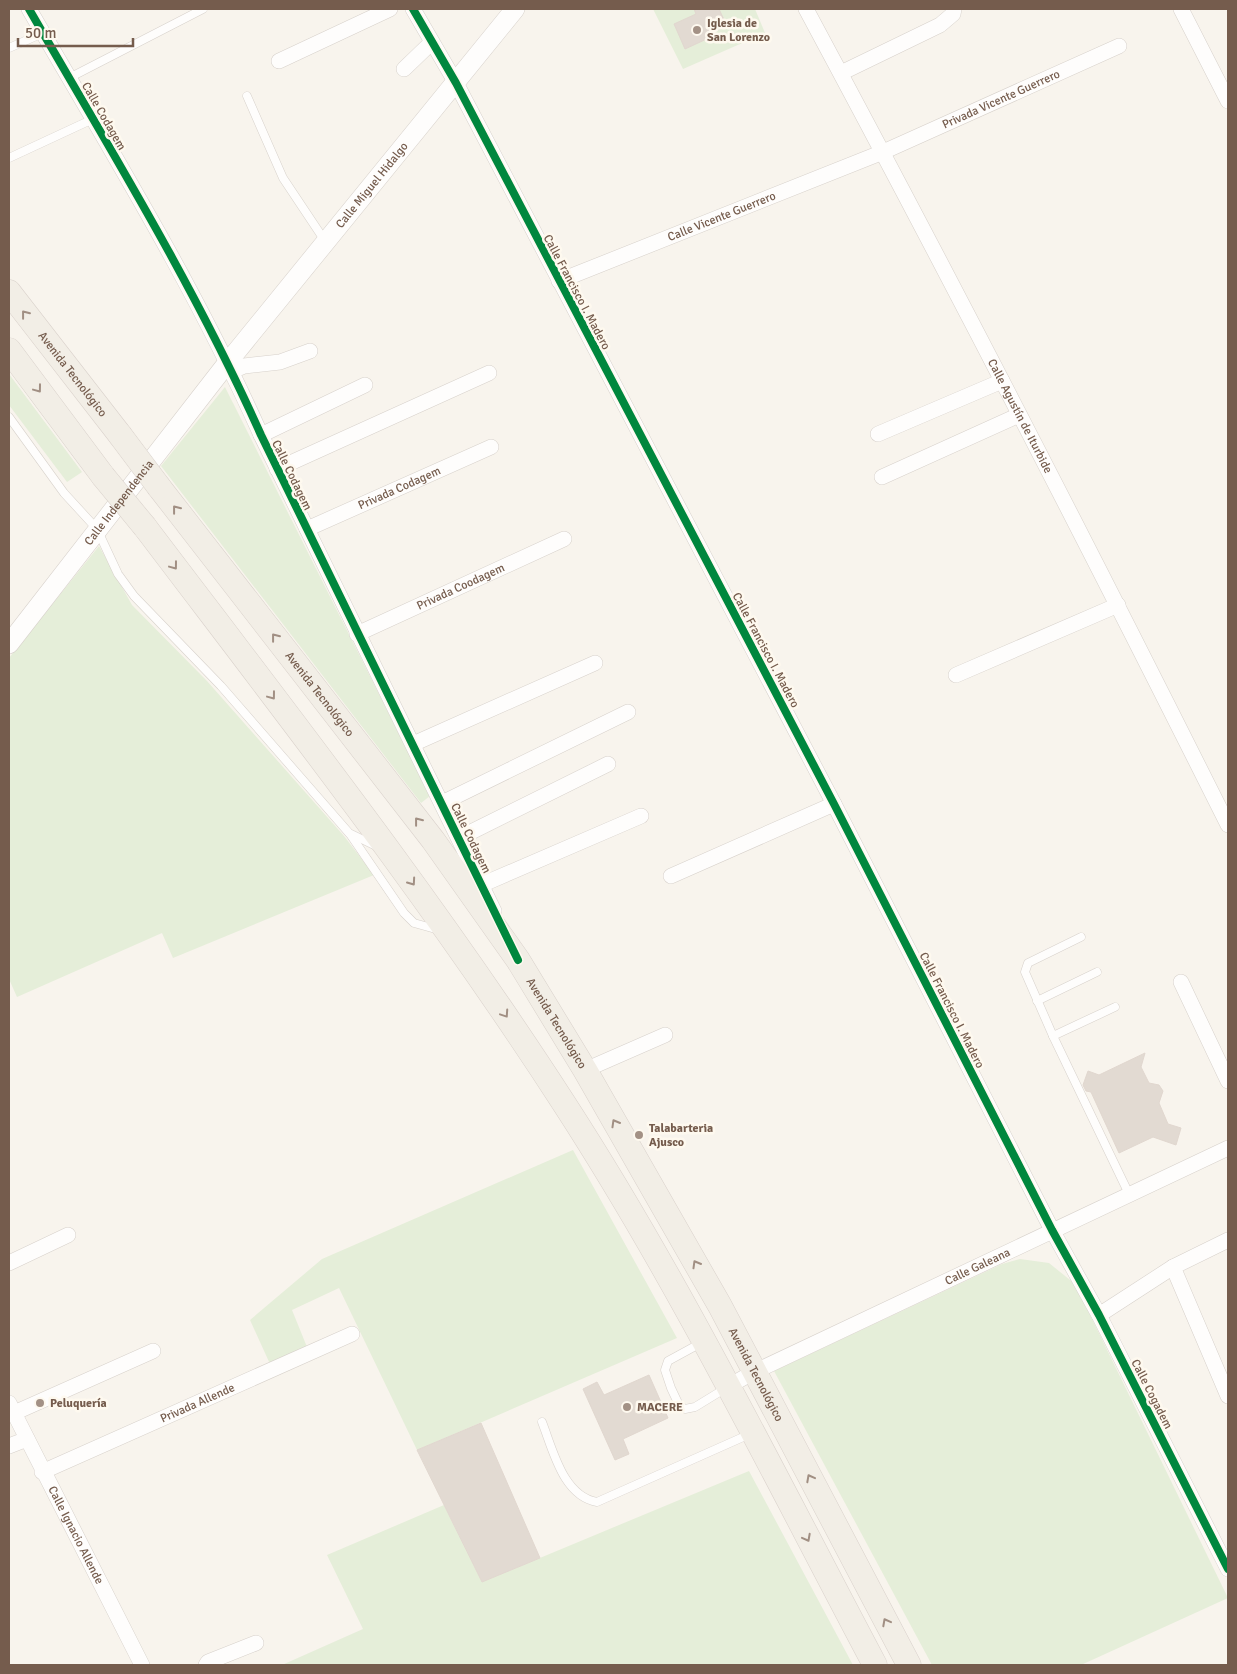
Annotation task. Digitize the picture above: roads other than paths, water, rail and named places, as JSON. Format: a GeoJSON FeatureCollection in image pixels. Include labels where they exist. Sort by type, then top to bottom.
{"type":"FeatureCollection","features":[{"type":"Feature","properties":{"kind":"main road","name":"Avenida Tecnológico"},"geometry":{"type":"LineString","coordinates":[[9,292],[433,840],[518,960],[585,1070],[720,1306],[909,1665]]}},
{"type":"Feature","properties":{"kind":"main road"},"geometry":{"type":"LineString","coordinates":[[9,350],[103,476],[145,527],[394,855],[507,1017],[567,1108],[622,1199],[703,1342],[875,1665]]}},
{"type":"Feature","properties":{"kind":"street","name":"Calle Codagem"},"geometry":{"type":"LineString","coordinates":[[29,9],[93,119],[230,366],[260,435],[518,960]]}},
{"type":"Feature","properties":{"kind":"street"},"geometry":{"type":"LineString","coordinates":[[279,61],[390,9]]}},
{"type":"Feature","properties":{"kind":"street","name":"Calle Francisco I. Madero"},"geometry":{"type":"LineString","coordinates":[[413,9],[431,43],[456,83],[834,804],[1052,1230]]}},
{"type":"Feature","properties":{"kind":"street","name":"Calle Miguel Hidalgo"},"geometry":{"type":"LineString","coordinates":[[230,366],[326,243],[515,9]]}},
{"type":"Feature","properties":{"kind":"street","name":"Calle Agustín de Iturbide"},"geometry":{"type":"LineString","coordinates":[[806,9],[883,152],[1118,605],[1228,826]]}},
{"type":"Feature","properties":{"kind":"street"},"geometry":{"type":"LineString","coordinates":[[841,73],[940,25],[953,14],[954,9]]}},
{"type":"Feature","properties":{"kind":"street"},"geometry":{"type":"LineString","coordinates":[[1181,9],[1228,100]]}},
{"type":"Feature","properties":{"kind":"street"},"geometry":{"type":"LineString","coordinates":[[404,69],[431,43]]}},
{"type":"Feature","properties":{"kind":"street","name":"Privada Vicente Guerrero"},"geometry":{"type":"LineString","coordinates":[[883,152],[1119,46]]}},
{"type":"Feature","properties":{"kind":"street","name":"Calle Vicente Guerrero"},"geometry":{"type":"LineString","coordinates":[[559,281],[883,152]]}},
{"type":"Feature","properties":{"kind":"street"},"geometry":{"type":"LineString","coordinates":[[230,366],[280,362],[310,351]]}},
{"type":"Feature","properties":{"kind":"street","name":"Calle Independencia"},"geometry":{"type":"LineString","coordinates":[[9,644],[97,529],[230,366]]}},
{"type":"Feature","properties":{"kind":"street"},"geometry":{"type":"LineString","coordinates":[[277,469],[489,373]]}},
{"type":"Feature","properties":{"kind":"street"},"geometry":{"type":"LineString","coordinates":[[878,434],[1002,381]]}},
{"type":"Feature","properties":{"kind":"street"},"geometry":{"type":"LineString","coordinates":[[260,435],[365,385]]}},
{"type":"Feature","properties":{"kind":"street"},"geometry":{"type":"LineString","coordinates":[[882,477],[1019,415]]}},
{"type":"Feature","properties":{"kind":"street","name":"Privada Codagem"},"geometry":{"type":"LineString","coordinates":[[307,529],[492,447]]}},
{"type":"Feature","properties":{"kind":"street","name":"Privada Coodagem"},"geometry":{"type":"LineString","coordinates":[[357,634],[564,539]]}},
{"type":"Feature","properties":{"kind":"street"},"geometry":{"type":"LineString","coordinates":[[956,675],[1118,605]]}},
{"type":"Feature","properties":{"kind":"street"},"geometry":{"type":"LineString","coordinates":[[413,744],[595,663]]}},
{"type":"Feature","properties":{"kind":"street"},"geometry":{"type":"LineString","coordinates":[[442,803],[628,712]]}},
{"type":"Feature","properties":{"kind":"street"},"geometry":{"type":"LineString","coordinates":[[459,838],[608,764]]}},
{"type":"Feature","properties":{"kind":"street"},"geometry":{"type":"LineString","coordinates":[[671,876],[834,804]]}},
{"type":"Feature","properties":{"kind":"street"},"geometry":{"type":"LineString","coordinates":[[481,885],[641,816]]}},
{"type":"Feature","properties":{"kind":"street"},"geometry":{"type":"LineString","coordinates":[[1181,982],[1228,1081]]}},
{"type":"Feature","properties":{"kind":"street"},"geometry":{"type":"LineString","coordinates":[[585,1070],[665,1035]]}},
{"type":"Feature","properties":{"kind":"street","name":"Calle Galeana"},"geometry":{"type":"LineString","coordinates":[[727,1387],[754,1372],[1228,1148]]}},
{"type":"Feature","properties":{"kind":"street","name":"Calle Cogadem"},"geometry":{"type":"LineString","coordinates":[[1052,1230],[1099,1315],[1228,1569]]}},
{"type":"Feature","properties":{"kind":"street"},"geometry":{"type":"LineString","coordinates":[[9,1263],[68,1235]]}},
{"type":"Feature","properties":{"kind":"street"},"geometry":{"type":"LineString","coordinates":[[1099,1315],[1172,1267],[1228,1240]]}},
{"type":"Feature","properties":{"kind":"street"},"geometry":{"type":"LineString","coordinates":[[1172,1267],[1223,1373],[1228,1396]]}},
{"type":"Feature","properties":{"kind":"street","name":"Privada Allende"},"geometry":{"type":"LineString","coordinates":[[42,1472],[352,1334]]}},
{"type":"Feature","properties":{"kind":"street"},"geometry":{"type":"LineString","coordinates":[[11,1408],[153,1351]]}},
{"type":"Feature","properties":{"kind":"street","name":"Calle Ignacio Allende"},"geometry":{"type":"LineString","coordinates":[[11,1408],[142,1665]]}},
{"type":"Feature","properties":{"kind":"street"},"geometry":{"type":"LineString","coordinates":[[9,1446],[26,1439]]}},
{"type":"Feature","properties":{"kind":"street"},"geometry":{"type":"LineString","coordinates":[[206,1665],[208,1662],[256,1643]]}},
{"type":"Feature","properties":{"kind":"lane"},"geometry":{"type":"LineString","coordinates":[[69,78],[203,9]]}},
{"type":"Feature","properties":{"kind":"lane"},"geometry":{"type":"LineString","coordinates":[[9,48],[43,33]]}},
{"type":"Feature","properties":{"kind":"lane"},"geometry":{"type":"LineString","coordinates":[[247,96],[283,178],[326,243]]}},
{"type":"Feature","properties":{"kind":"lane"},"geometry":{"type":"LineString","coordinates":[[9,158],[93,119]]}},
{"type":"Feature","properties":{"kind":"lane"},"geometry":{"type":"LineString","coordinates":[[9,417],[64,493],[97,529],[118,574],[139,603],[222,686],[349,833],[409,919],[422,926],[446,930]]}},
{"type":"Feature","properties":{"kind":"lane"},"geometry":{"type":"LineString","coordinates":[[349,833],[394,855]]}},
{"type":"Feature","properties":{"kind":"lane"},"geometry":{"type":"LineString","coordinates":[[1081,936],[1028,963],[1025,967],[1027,979],[1129,1194]]}},
{"type":"Feature","properties":{"kind":"lane"},"geometry":{"type":"LineString","coordinates":[[1037,1001],[1097,972]]}},
{"type":"Feature","properties":{"kind":"lane"},"geometry":{"type":"LineString","coordinates":[[1053,1036],[1115,1007]]}},
{"type":"Feature","properties":{"kind":"lane"},"geometry":{"type":"LineString","coordinates":[[703,1342],[668,1361],[665,1370],[679,1406],[685,1409],[695,1407],[727,1387]]}},
{"type":"Feature","properties":{"kind":"lane"},"geometry":{"type":"LineString","coordinates":[[542,1422],[566,1478],[587,1500],[598,1502],[752,1433]]}},
{"type":"Feature","properties":{"kind":"place","name":"Iglesia de San Lorenzo"},"geometry":{"type":"Point","coordinates":[697,30]}},
{"type":"Feature","properties":{"kind":"place","name":"Talabarteria Ajusco"},"geometry":{"type":"Point","coordinates":[639,1135]}},
{"type":"Feature","properties":{"kind":"place","name":"Peluquería"},"geometry":{"type":"Point","coordinates":[40,1403]}},
{"type":"Feature","properties":{"kind":"place","name":"MACERE"},"geometry":{"type":"Point","coordinates":[627,1407]}}]}
